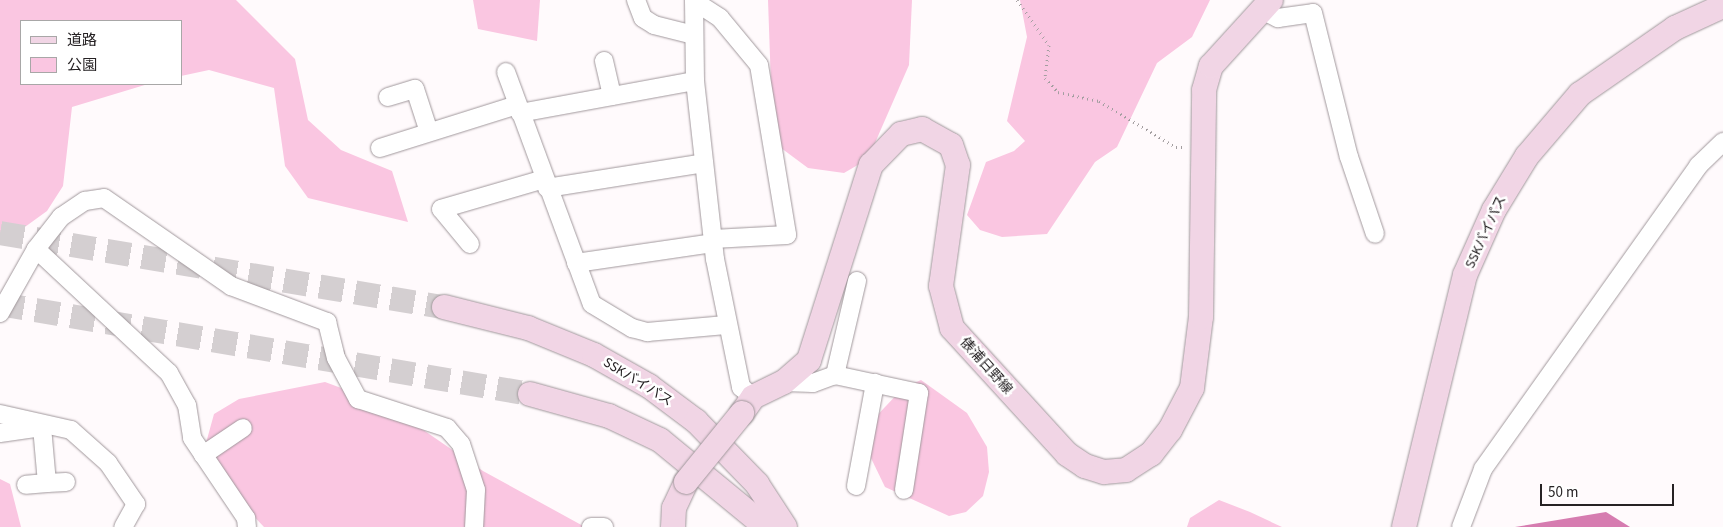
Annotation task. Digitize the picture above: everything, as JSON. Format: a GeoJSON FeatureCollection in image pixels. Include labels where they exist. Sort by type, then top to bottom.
{"type":"FeatureCollection","features":[{"type":"Feature","properties":{"kind":"main road","name":"俵浦日野線"},"geometry":{"type":"LineString","coordinates":[[672,527],[674,508],[686,482],[748,405],[784,382],[809,360],[871,165],[901,134],[922,130],[951,145],[958,165],[941,286],[952,328],[1067,454],[1104,472],[1126,470],[1151,454],[1170,430],[1192,388],[1201,317],[1204,90],[1211,66],[1267,5]]}},
{"type":"Feature","properties":{"kind":"main road","name":"SSKバイパス"},"geometry":{"type":"LineString","coordinates":[[1404,527],[1465,275],[1494,210],[1527,156],[1580,94],[1675,28],[1723,6]]}},
{"type":"Feature","properties":{"kind":"main road","name":"SSKバイパス"},"geometry":{"type":"LineString","coordinates":[[444,307],[528,328],[594,354],[650,386],[696,421],[751,477],[785,527]]}},
{"type":"Feature","properties":{"kind":"main road"},"geometry":{"type":"LineString","coordinates":[[530,394],[609,416],[660,440],[766,527]]}},
{"type":"Feature","properties":{"kind":"street"},"geometry":{"type":"LineString","coordinates":[[636,0],[648,22],[694,35]]}},
{"type":"Feature","properties":{"kind":"street"},"geometry":{"type":"LineString","coordinates":[[694,1],[695,82],[713,241],[726,325],[741,387],[748,405]]}},
{"type":"Feature","properties":{"kind":"street"},"geometry":{"type":"LineString","coordinates":[[576,263],[713,241],[787,235],[759,65],[720,18],[694,1]]}},
{"type":"Feature","properties":{"kind":"street"},"geometry":{"type":"LineString","coordinates":[[1267,5],[1278,18],[1313,13],[1349,156],[1375,234]]}},
{"type":"Feature","properties":{"kind":"street"},"geometry":{"type":"LineString","coordinates":[[604,61],[612,96]]}},
{"type":"Feature","properties":{"kind":"street"},"geometry":{"type":"LineString","coordinates":[[506,72],[592,304],[632,328],[648,332],[726,325]]}},
{"type":"Feature","properties":{"kind":"street"},"geometry":{"type":"LineString","coordinates":[[380,148],[429,132],[519,109],[695,82]]}},
{"type":"Feature","properties":{"kind":"street"},"geometry":{"type":"LineString","coordinates":[[388,97],[415,89],[429,132]]}},
{"type":"Feature","properties":{"kind":"street"},"geometry":{"type":"LineString","coordinates":[[1462,527],[1483,469],[1698,166],[1723,142]]}},
{"type":"Feature","properties":{"kind":"street"},"geometry":{"type":"LineString","coordinates":[[470,244],[441,209],[546,184],[704,164]]}},
{"type":"Feature","properties":{"kind":"street"},"geometry":{"type":"LineString","coordinates":[[0,313],[36,249],[61,216],[85,201],[104,198],[231,286],[327,322],[336,358],[358,399],[447,428],[462,444],[476,490],[474,527]]}},
{"type":"Feature","properties":{"kind":"street"},"geometry":{"type":"LineString","coordinates":[[36,249],[169,373],[187,404],[192,438],[246,518],[247,527]]}},
{"type":"Feature","properties":{"kind":"street"},"geometry":{"type":"LineString","coordinates":[[836,375],[857,281]]}},
{"type":"Feature","properties":{"kind":"street"},"geometry":{"type":"LineString","coordinates":[[784,382],[813,383],[836,375],[919,393],[921,399],[904,490]]}},
{"type":"Feature","properties":{"kind":"street"},"geometry":{"type":"LineString","coordinates":[[856,486],[875,383]]}},
{"type":"Feature","properties":{"kind":"street"},"geometry":{"type":"LineString","coordinates":[[0,414],[42,427],[71,430],[108,463],[136,504],[142,518],[139,527]]}},
{"type":"Feature","properties":{"kind":"street"},"geometry":{"type":"LineString","coordinates":[[0,433],[42,427]]}},
{"type":"Feature","properties":{"kind":"street"},"geometry":{"type":"LineString","coordinates":[[42,427],[47,483]]}},
{"type":"Feature","properties":{"kind":"street"},"geometry":{"type":"LineString","coordinates":[[203,454],[243,428]]}},
{"type":"Feature","properties":{"kind":"street"},"geometry":{"type":"LineString","coordinates":[[26,485],[66,482]]}},
{"type":"Feature","properties":{"kind":"street"},"geometry":{"type":"LineString","coordinates":[[123,527],[136,504]]}},
{"type":"Feature","properties":{"kind":"street"},"geometry":{"type":"LineString","coordinates":[[591,527],[604,527]]}},
{"type":"Feature","properties":{"kind":"path"},"geometry":{"type":"LineString","coordinates":[[1018,0],[1049,45],[1045,78],[1058,92],[1099,101],[1176,148],[1204,145]]}},
{"type":"Feature","properties":{"kind":"green space"},"geometry":{"type":"Polygon","coordinates":[[[0,0],[236,0],[295,59],[308,120],[341,150],[392,171],[408,222],[308,198],[285,166],[274,88],[209,70],[182,76],[182,20],[20,20],[20,85],[145,85],[72,107],[63,186],[47,211],[0,245],[0,0]]]}},
{"type":"Feature","properties":{"kind":"green space"},"geometry":{"type":"Polygon","coordinates":[[[473,0],[540,0],[537,41],[478,29],[473,0]]]}},
{"type":"Feature","properties":{"kind":"green space"},"geometry":{"type":"Polygon","coordinates":[[[768,0],[912,0],[909,65],[868,159],[844,173],[808,168],[773,142],[768,0]]]}},
{"type":"Feature","properties":{"kind":"green space"},"geometry":{"type":"Polygon","coordinates":[[[1020,0],[1210,0],[1192,37],[1157,63],[1117,147],[1095,162],[1047,234],[1002,237],[980,230],[967,215],[986,162],[1014,151],[1025,141],[1007,121],[1027,37],[1020,0]]]}},
{"type":"Feature","properties":{"kind":"green space"},"geometry":{"type":"Polygon","coordinates":[[[921,380],[967,413],[987,447],[989,472],[983,496],[966,512],[949,516],[885,487],[869,454],[868,425],[903,388],[921,380]]]}},
{"type":"Feature","properties":{"kind":"green space"},"geometry":{"type":"Polygon","coordinates":[[[325,382],[387,405],[483,471],[585,527],[264,527],[247,509],[206,443],[214,414],[239,399],[325,382]]]}},
{"type":"Feature","properties":{"kind":"green space"},"geometry":{"type":"Polygon","coordinates":[[[0,479],[10,484],[21,527],[0,527],[0,479]]]}},
{"type":"Feature","properties":{"kind":"green space"},"geometry":{"type":"Polygon","coordinates":[[[1219,500],[1282,527],[1187,527],[1190,518],[1219,500]]]}},
{"type":"Feature","properties":{"kind":"shaded area"},"geometry":{"type":"Polygon","coordinates":[[[1606,512],[1630,527],[1515,527],[1606,512]]]}},
{"type":"Feature","properties":{"kind":"tunnel"},"geometry":{"type":"LineString","coordinates":[[0,233],[444,307]]}},
{"type":"Feature","properties":{"kind":"tunnel"},"geometry":{"type":"LineString","coordinates":[[0,304],[530,394]]}}]}
